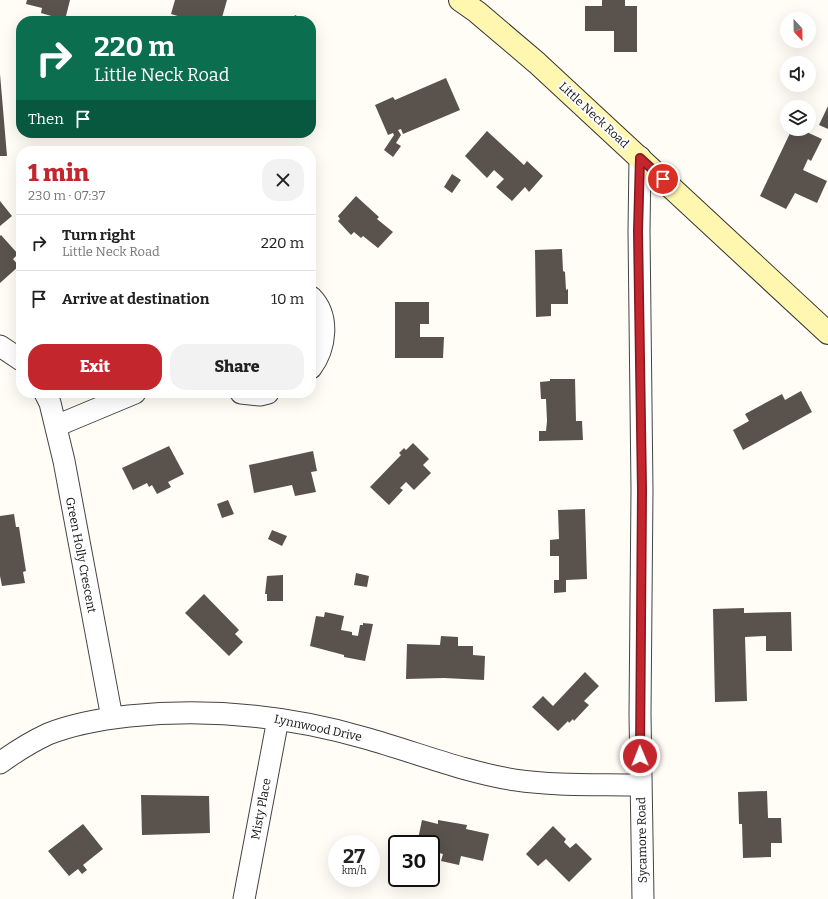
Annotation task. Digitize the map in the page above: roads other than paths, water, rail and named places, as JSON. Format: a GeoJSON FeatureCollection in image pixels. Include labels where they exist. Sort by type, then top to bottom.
{"type":"FeatureCollection","features":[{"type":"Feature","properties":{"kind":"street","name":"Little Neck Road"},"geometry":{"type":"LineString","coordinates":[[460,0],[477,12],[537,63],[828,333]]}},
{"type":"Feature","properties":{"kind":"street","name":"Sycamore Road"},"geometry":{"type":"LineString","coordinates":[[640,158],[638,231],[642,490],[640,714],[643,899]]}},
{"type":"Feature","properties":{"kind":"street"},"geometry":{"type":"LineString","coordinates":[[316,305],[321,314],[324,328],[323,344],[316,362]]}},
{"type":"Feature","properties":{"kind":"street"},"geometry":{"type":"LineString","coordinates":[[0,346],[16,357]]}},
{"type":"Feature","properties":{"kind":"street","name":"Green Holly Crescent"},"geometry":{"type":"LineString","coordinates":[[48,398],[56,426],[112,718]]}},
{"type":"Feature","properties":{"kind":"street"},"geometry":{"type":"LineString","coordinates":[[56,426],[123,398]]}},
{"type":"Feature","properties":{"kind":"street","name":"Lynnwood Drive"},"geometry":{"type":"LineString","coordinates":[[0,763],[16,751],[48,734],[77,725],[112,718],[159,713],[206,713],[278,719],[327,728],[475,771],[515,780],[555,784],[641,785]]}},
{"type":"Feature","properties":{"kind":"street","name":"Misty Place"},"geometry":{"type":"LineString","coordinates":[[244,899],[278,719]]}}]}
